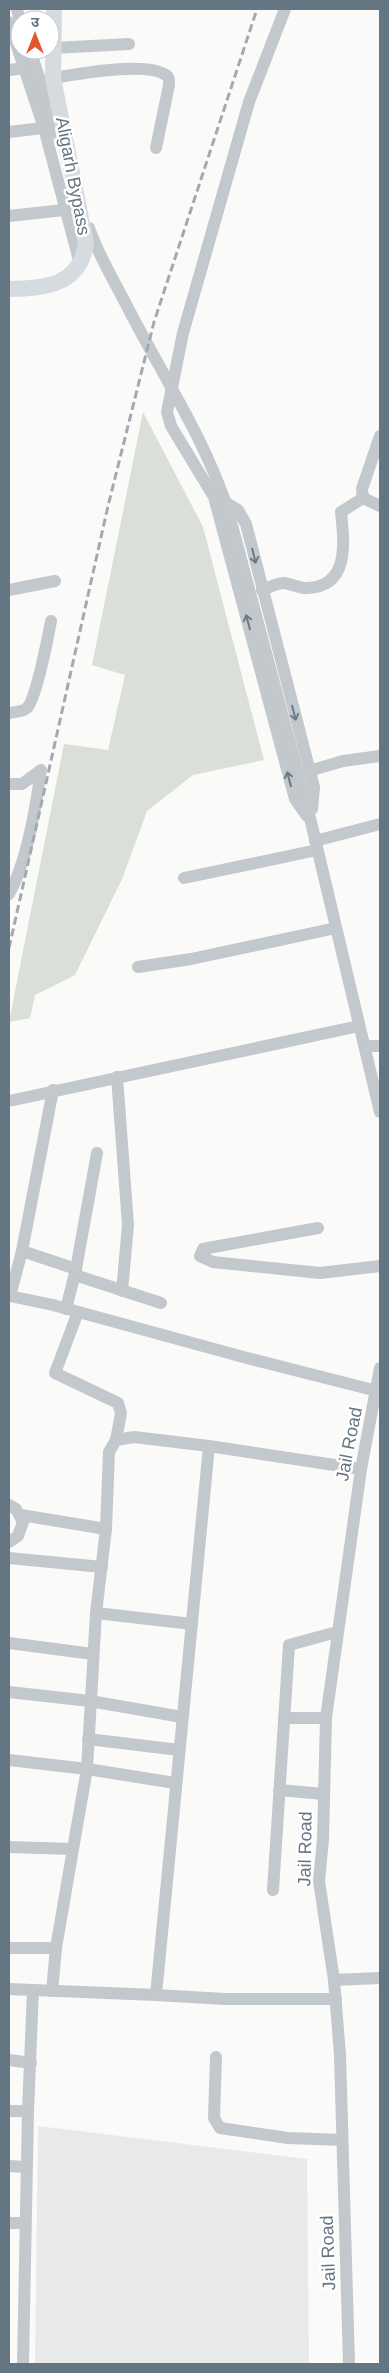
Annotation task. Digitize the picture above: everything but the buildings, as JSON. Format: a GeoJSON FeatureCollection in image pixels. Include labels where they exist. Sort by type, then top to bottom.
{"type":"FeatureCollection","features":[{"type":"Feature","properties":{"kind":"main road","name":"Aligarh Bypass"},"geometry":{"type":"LineString","coordinates":[[9,288],[56,285],[80,265],[84,258],[86,243],[73,209],[54,78],[54,60]]}},
{"type":"Feature","properties":{"kind":"street"},"geometry":{"type":"LineString","coordinates":[[285,9],[249,102],[183,333],[167,412],[171,426],[214,497],[295,799],[311,822]]}},
{"type":"Feature","properties":{"kind":"street"},"geometry":{"type":"LineString","coordinates":[[9,23],[73,209],[9,216]]}},
{"type":"Feature","properties":{"kind":"street"},"geometry":{"type":"LineString","coordinates":[[60,48],[129,44]]}},
{"type":"Feature","properties":{"kind":"street"},"geometry":{"type":"LineString","coordinates":[[33,60],[93,241],[141,335],[181,404],[216,472],[239,550],[311,822],[380,1112]]}},
{"type":"Feature","properties":{"kind":"street"},"geometry":{"type":"LineString","coordinates":[[9,70],[25,68]]}},
{"type":"Feature","properties":{"kind":"street"},"geometry":{"type":"LineString","coordinates":[[54,78],[106,70],[130,69],[165,74],[169,78],[169,85],[156,148]]}},
{"type":"Feature","properties":{"kind":"street"},"geometry":{"type":"LineString","coordinates":[[9,132],[62,126]]}},
{"type":"Feature","properties":{"kind":"street"},"geometry":{"type":"LineString","coordinates":[[364,498],[362,489],[380,436]]}},
{"type":"Feature","properties":{"kind":"street"},"geometry":{"type":"LineString","coordinates":[[214,497],[238,510],[246,524],[314,787],[311,822]]}},
{"type":"Feature","properties":{"kind":"street"},"geometry":{"type":"LineString","coordinates":[[262,590],[282,583],[306,588],[325,585],[338,571],[344,552],[341,512],[364,498]]}},
{"type":"Feature","properties":{"kind":"street"},"geometry":{"type":"LineString","coordinates":[[364,498],[380,506]]}},
{"type":"Feature","properties":{"kind":"street"},"geometry":{"type":"LineString","coordinates":[[9,590],[55,581]]}},
{"type":"Feature","properties":{"kind":"street"},"geometry":{"type":"LineString","coordinates":[[9,713],[22,711],[30,703],[41,669],[51,621]]}},
{"type":"Feature","properties":{"kind":"street"},"geometry":{"type":"LineString","coordinates":[[309,771],[343,761],[380,756]]}},
{"type":"Feature","properties":{"kind":"street"},"geometry":{"type":"LineString","coordinates":[[9,784],[22,784],[41,770],[37,800],[17,880],[9,894]]}},
{"type":"Feature","properties":{"kind":"street"},"geometry":{"type":"LineString","coordinates":[[184,878],[316,845],[380,824]]}},
{"type":"Feature","properties":{"kind":"street"},"geometry":{"type":"LineString","coordinates":[[138,966],[191,959],[336,928]]}},
{"type":"Feature","properties":{"kind":"street"},"geometry":{"type":"LineString","coordinates":[[9,1101],[53,1090],[359,1026]]}},
{"type":"Feature","properties":{"kind":"street"},"geometry":{"type":"LineString","coordinates":[[365,1046],[380,1046]]}},
{"type":"Feature","properties":{"kind":"street"},"geometry":{"type":"LineString","coordinates":[[117,1077],[128,1225],[122,1291]]}},
{"type":"Feature","properties":{"kind":"street"},"geometry":{"type":"LineString","coordinates":[[53,1090],[22,1251],[10,1296],[72,1310],[246,1358],[377,1391]]}},
{"type":"Feature","properties":{"kind":"street"},"geometry":{"type":"LineString","coordinates":[[52,1991],[56,1948],[87,1769],[96,1613],[106,1529],[109,1452],[116,1440],[121,1413],[118,1403],[55,1373],[72,1310],[75,1272],[97,1153]]}},
{"type":"Feature","properties":{"kind":"street"},"geometry":{"type":"LineString","coordinates":[[318,1228],[202,1249],[200,1256],[213,1262],[320,1273],[380,1266]]}},
{"type":"Feature","properties":{"kind":"street"},"geometry":{"type":"LineString","coordinates":[[22,1251],[122,1291],[161,1304]]}},
{"type":"Feature","properties":{"kind":"street","name":"Jail Road"},"geometry":{"type":"LineString","coordinates":[[349,2364],[336,1999],[319,1881],[326,1718],[360,1469],[377,1391],[380,1368]]}},
{"type":"Feature","properties":{"kind":"street"},"geometry":{"type":"LineString","coordinates":[[116,1440],[134,1438],[210,1446],[360,1469]]}},
{"type":"Feature","properties":{"kind":"street"},"geometry":{"type":"LineString","coordinates":[[156,1995],[175,1783],[210,1446]]}},
{"type":"Feature","properties":{"kind":"street"},"geometry":{"type":"LineString","coordinates":[[9,1505],[21,1515],[22,1530],[18,1536],[9,1542]]}},
{"type":"Feature","properties":{"kind":"street"},"geometry":{"type":"LineString","coordinates":[[21,1515],[106,1529]]}},
{"type":"Feature","properties":{"kind":"street"},"geometry":{"type":"LineString","coordinates":[[9,1558],[102,1568]]}},
{"type":"Feature","properties":{"kind":"street"},"geometry":{"type":"LineString","coordinates":[[96,1613],[192,1624]]}},
{"type":"Feature","properties":{"kind":"street"},"geometry":{"type":"LineString","coordinates":[[273,1890],[289,1645],[337,1632]]}},
{"type":"Feature","properties":{"kind":"street"},"geometry":{"type":"LineString","coordinates":[[9,1643],[93,1654]]}},
{"type":"Feature","properties":{"kind":"street"},"geometry":{"type":"LineString","coordinates":[[9,1692],[90,1701],[182,1717]]}},
{"type":"Feature","properties":{"kind":"street"},"geometry":{"type":"LineString","coordinates":[[284,1718],[326,1718]]}},
{"type":"Feature","properties":{"kind":"street"},"geometry":{"type":"LineString","coordinates":[[88,1739],[179,1750]]}},
{"type":"Feature","properties":{"kind":"street"},"geometry":{"type":"LineString","coordinates":[[9,1760],[87,1769],[175,1783]]}},
{"type":"Feature","properties":{"kind":"street"},"geometry":{"type":"LineString","coordinates":[[279,1790],[324,1794]]}},
{"type":"Feature","properties":{"kind":"street"},"geometry":{"type":"LineString","coordinates":[[9,1847],[73,1850]]}},
{"type":"Feature","properties":{"kind":"street"},"geometry":{"type":"LineString","coordinates":[[9,1948],[56,1948]]}},
{"type":"Feature","properties":{"kind":"street"},"geometry":{"type":"LineString","coordinates":[[334,1980],[380,1978]]}},
{"type":"Feature","properties":{"kind":"street"},"geometry":{"type":"LineString","coordinates":[[9,1989],[225,1999],[336,1999]]}},
{"type":"Feature","properties":{"kind":"street"},"geometry":{"type":"LineString","coordinates":[[23,2364],[26,2167],[33,1990]]}},
{"type":"Feature","properties":{"kind":"street"},"geometry":{"type":"LineString","coordinates":[[216,2057],[214,2118],[220,2128],[288,2138],[342,2140]]}},
{"type":"Feature","properties":{"kind":"street"},"geometry":{"type":"LineString","coordinates":[[9,2060],[31,2063]]}},
{"type":"Feature","properties":{"kind":"street"},"geometry":{"type":"LineString","coordinates":[[9,2111],[28,2111]]}},
{"type":"Feature","properties":{"kind":"street"},"geometry":{"type":"LineString","coordinates":[[9,2166],[26,2167]]}},
{"type":"Feature","properties":{"kind":"street"},"geometry":{"type":"LineString","coordinates":[[9,2223],[25,2223]]}},
{"type":"Feature","properties":{"kind":"shaded area"},"geometry":{"type":"Polygon","coordinates":[[[143,412],[203,527],[264,760],[193,775],[147,811],[123,877],[75,975],[35,995],[30,1018],[9,1022],[64,744],[108,750],[125,675],[92,665],[143,412]]]}},
{"type":"Feature","properties":{"kind":"shaded area"},"geometry":{"type":"Polygon","coordinates":[[[38,2126],[307,2159],[309,2364],[35,2364],[38,2126]]]}},
{"type":"Feature","properties":{"kind":"railway"},"geometry":{"type":"LineString","coordinates":[[9,948],[108,506],[154,322],[257,9]]}}]}
